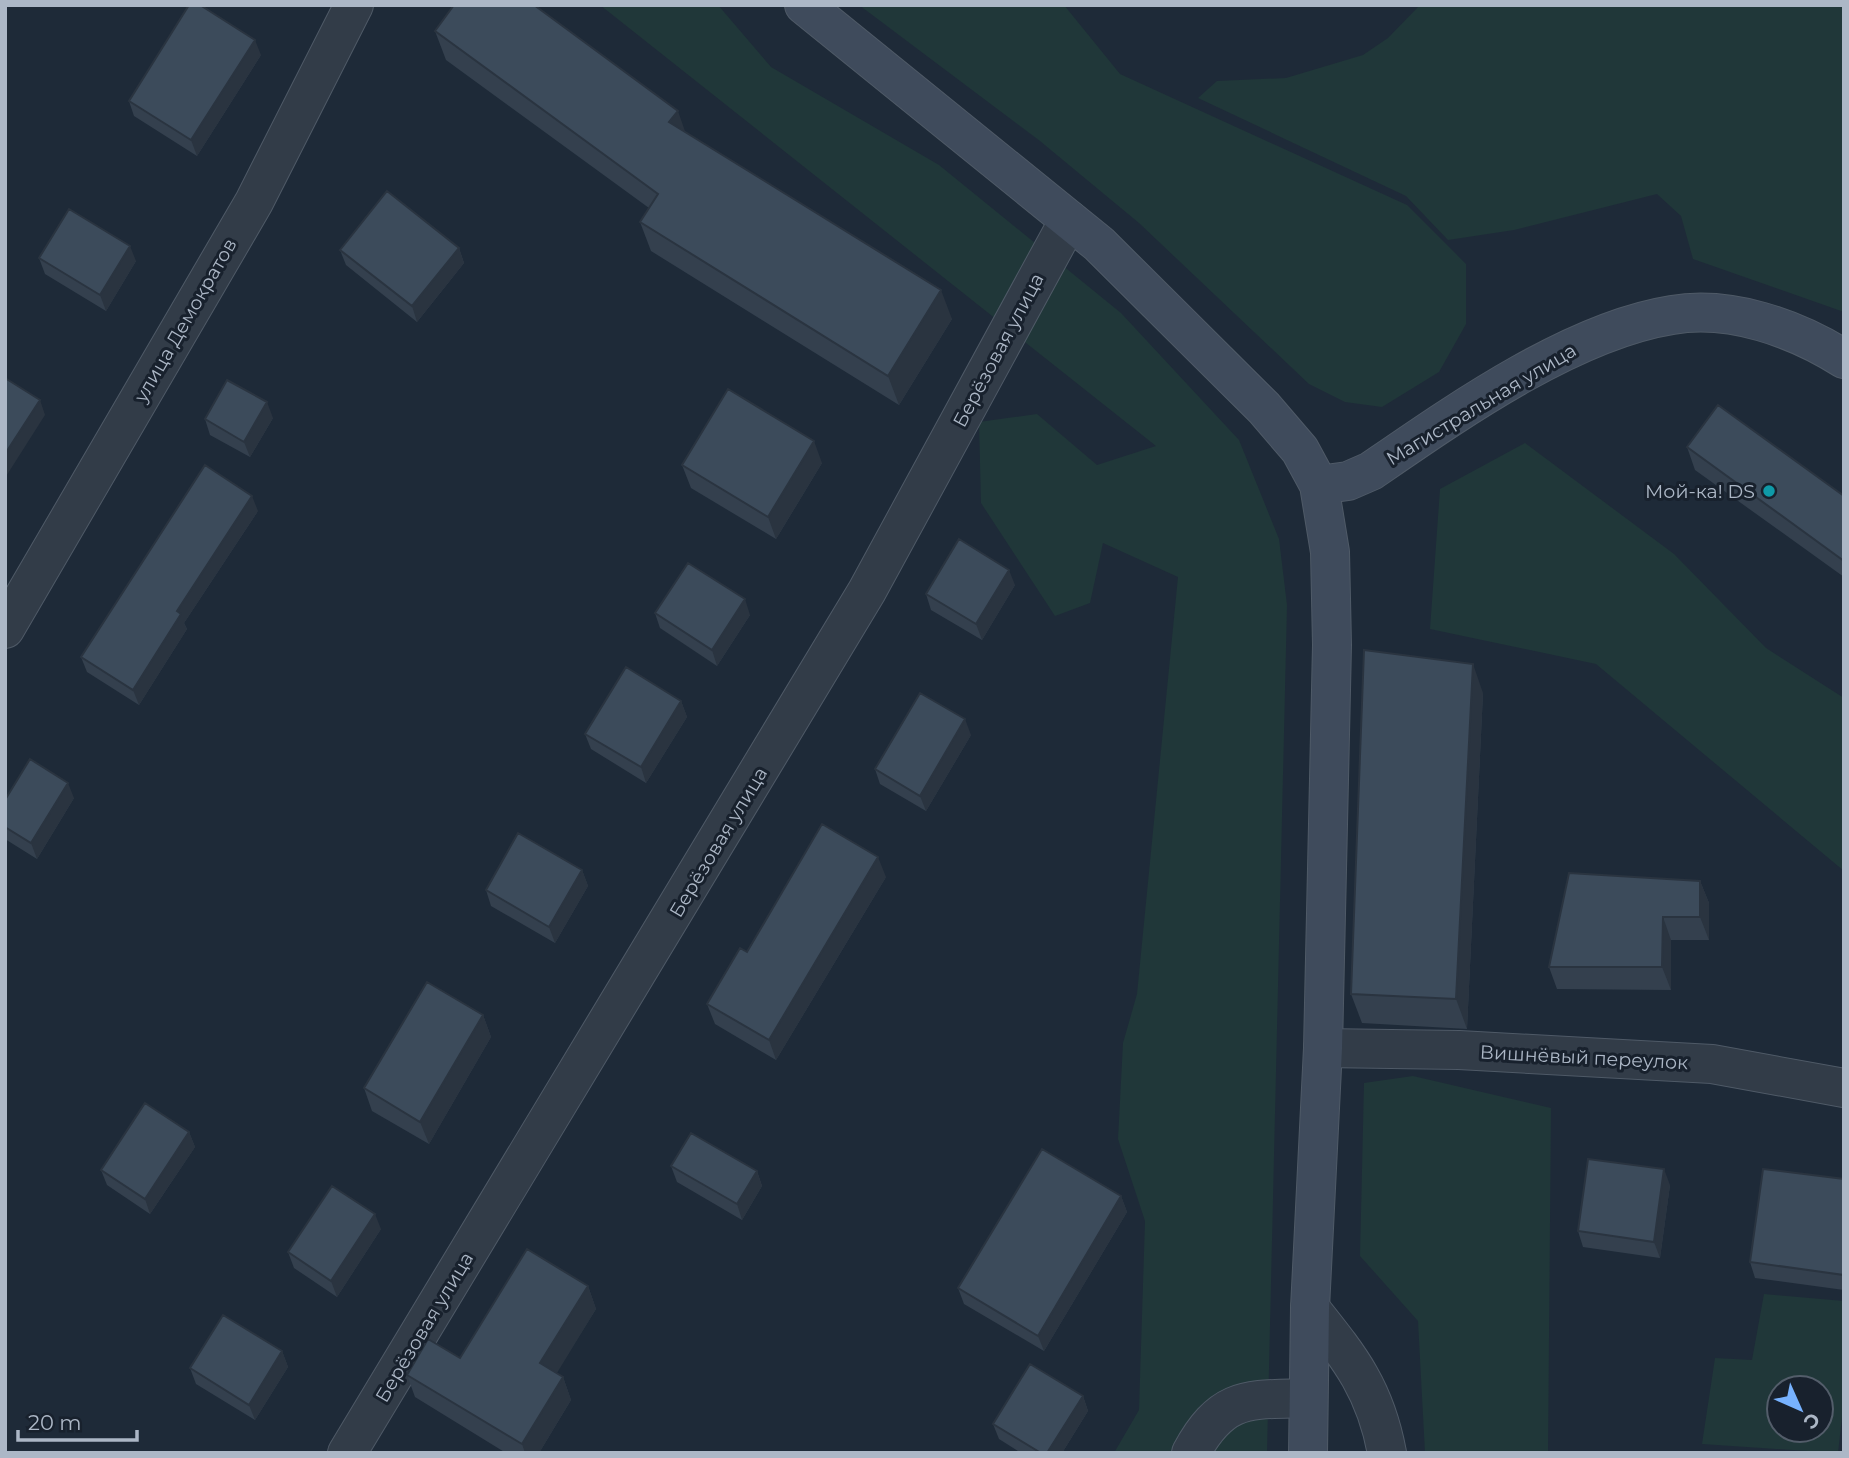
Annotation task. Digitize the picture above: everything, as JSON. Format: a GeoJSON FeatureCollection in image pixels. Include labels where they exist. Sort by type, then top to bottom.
{"type":"FeatureCollection","features":[{"type":"Feature","properties":{"kind":"street","name":"улица Демократов"},"geometry":{"type":"LineString","coordinates":[[5,629],[254,202],[354,5]]}},
{"type":"Feature","properties":{"kind":"street"},"geometry":{"type":"LineString","coordinates":[[804,5],[1099,244],[1264,408],[1300,450],[1319,485],[1329,552],[1332,645],[1322,1048],[1310,1308],[1308,1453]]}},
{"type":"Feature","properties":{"kind":"street","name":"Берёзовая улица"},"geometry":{"type":"LineString","coordinates":[[347,1453],[867,591],[1069,220]]}},
{"type":"Feature","properties":{"kind":"street","name":"Магистральная улица"},"geometry":{"type":"LineString","coordinates":[[1319,485],[1348,481],[1371,471],[1526,373],[1584,343],[1673,314],[1711,314],[1751,319],[1791,331],[1844,359]]}},
{"type":"Feature","properties":{"kind":"street","name":"Вишнёвый переулок"},"geometry":{"type":"LineString","coordinates":[[1322,1048],[1459,1050],[1712,1064],[1844,1088]]}},
{"type":"Feature","properties":{"kind":"street"},"geometry":{"type":"LineString","coordinates":[[1310,1308],[1361,1375],[1383,1429],[1387,1453]]}},
{"type":"Feature","properties":{"kind":"street"},"geometry":{"type":"LineString","coordinates":[[1191,1453],[1200,1436],[1222,1413],[1245,1400],[1308,1398]]}},
{"type":"Feature","properties":{"kind":"green space"},"geometry":{"type":"Polygon","coordinates":[[[600,5],[718,5],[771,67],[939,165],[1121,313],[1239,440],[1279,539],[1287,605],[1267,1453],[1114,1453],[1139,1410],[1145,1221],[1118,1139],[1123,1043],[1137,994],[1178,577],[1103,543],[1090,603],[1055,616],[981,503],[979,422],[1037,414],[1097,465],[1156,446],[600,5]]]}},
{"type":"Feature","properties":{"kind":"green space"},"geometry":{"type":"Polygon","coordinates":[[[859,5],[1064,5],[1120,74],[1407,205],[1466,264],[1466,324],[1439,372],[1382,407],[1345,402],[1309,384],[1139,223],[1040,141],[859,5]]]}},
{"type":"Feature","properties":{"kind":"green space"},"geometry":{"type":"Polygon","coordinates":[[[1420,5],[1844,5],[1844,312],[1693,259],[1681,216],[1657,194],[1514,230],[1448,240],[1406,196],[1198,98],[1217,81],[1286,78],[1363,55],[1388,38],[1420,5]]]}},
{"type":"Feature","properties":{"kind":"green space"},"geometry":{"type":"Polygon","coordinates":[[[1525,443],[1674,554],[1766,648],[1844,698],[1844,871],[1596,664],[1430,629],[1440,489],[1525,443]]]}},
{"type":"Feature","properties":{"kind":"green space"},"geometry":{"type":"Polygon","coordinates":[[[1413,1076],[1551,1108],[1548,1453],[1425,1453],[1418,1321],[1360,1256],[1364,1083],[1413,1076]]]}},
{"type":"Feature","properties":{"kind":"green space"},"geometry":{"type":"Polygon","coordinates":[[[1764,1294],[1844,1301],[1844,1400],[1838,1453],[1702,1444],[1715,1358],[1752,1360],[1764,1294]]]}},
{"type":"Feature","properties":{"kind":"building"},"geometry":{"type":"Polygon","coordinates":[[[189,5],[200,5],[255,40],[191,140],[129,101],[189,5]]]}},
{"type":"Feature","properties":{"kind":"building"},"geometry":{"type":"Polygon","coordinates":[[[454,5],[534,5],[678,111],[669,122],[941,290],[888,376],[640,222],[658,194],[435,31],[454,5]]]}},
{"type":"Feature","properties":{"kind":"building"},"geometry":{"type":"Polygon","coordinates":[[[387,191],[459,248],[412,306],[340,250],[387,191]]]}},
{"type":"Feature","properties":{"kind":"building"},"geometry":{"type":"Polygon","coordinates":[[[69,209],[130,246],[100,295],[39,258],[69,209]]]}},
{"type":"Feature","properties":{"kind":"building"},"geometry":{"type":"Polygon","coordinates":[[[5,378],[40,400],[5,454],[5,378]]]}},
{"type":"Feature","properties":{"kind":"building"},"geometry":{"type":"Polygon","coordinates":[[[227,380],[267,402],[244,442],[205,419],[227,380]]]}},
{"type":"Feature","properties":{"kind":"building"},"geometry":{"type":"Polygon","coordinates":[[[728,389],[814,441],[768,517],[682,465],[728,389]]]}},
{"type":"Feature","properties":{"kind":"building","name":"Мой-ка! DS"},"geometry":{"type":"Polygon","coordinates":[[[1718,405],[1844,496],[1844,561],[1687,447],[1718,405]]]}},
{"type":"Feature","properties":{"kind":"building"},"geometry":{"type":"Polygon","coordinates":[[[205,465],[252,496],[177,611],[181,614],[133,690],[81,657],[205,465]]]}},
{"type":"Feature","properties":{"kind":"building"},"geometry":{"type":"Polygon","coordinates":[[[959,539],[1009,570],[976,624],[926,594],[959,539]]]}},
{"type":"Feature","properties":{"kind":"building"},"geometry":{"type":"Polygon","coordinates":[[[688,563],[745,599],[712,650],[655,613],[688,563]]]}},
{"type":"Feature","properties":{"kind":"building"},"geometry":{"type":"Polygon","coordinates":[[[1364,650],[1473,664],[1456,999],[1351,994],[1364,650]]]}},
{"type":"Feature","properties":{"kind":"building"},"geometry":{"type":"Polygon","coordinates":[[[626,667],[681,701],[641,767],[585,734],[626,667]]]}},
{"type":"Feature","properties":{"kind":"building"},"geometry":{"type":"Polygon","coordinates":[[[920,693],[965,719],[920,796],[875,769],[920,693]]]}},
{"type":"Feature","properties":{"kind":"building"},"geometry":{"type":"Polygon","coordinates":[[[30,759],[68,783],[31,843],[5,827],[5,800],[30,759]]]}},
{"type":"Feature","properties":{"kind":"building"},"geometry":{"type":"Polygon","coordinates":[[[822,824],[878,857],[769,1040],[707,1004],[740,948],[747,952],[822,824]]]}},
{"type":"Feature","properties":{"kind":"building"},"geometry":{"type":"Polygon","coordinates":[[[518,833],[582,870],[549,927],[486,890],[518,833]]]}},
{"type":"Feature","properties":{"kind":"building"},"geometry":{"type":"Polygon","coordinates":[[[1569,873],[1700,881],[1700,917],[1663,917],[1662,967],[1549,967],[1569,873]]]}},
{"type":"Feature","properties":{"kind":"building"},"geometry":{"type":"Polygon","coordinates":[[[427,982],[483,1015],[420,1122],[364,1088],[427,982]]]}},
{"type":"Feature","properties":{"kind":"building"},"geometry":{"type":"Polygon","coordinates":[[[145,1103],[189,1132],[145,1199],[101,1170],[145,1103]]]}},
{"type":"Feature","properties":{"kind":"building"},"geometry":{"type":"Polygon","coordinates":[[[691,1133],[757,1171],[737,1204],[671,1166],[691,1133]]]}},
{"type":"Feature","properties":{"kind":"building"},"geometry":{"type":"Polygon","coordinates":[[[1042,1149],[1121,1196],[1038,1336],[958,1288],[1042,1149]]]}},
{"type":"Feature","properties":{"kind":"building"},"geometry":{"type":"Polygon","coordinates":[[[1588,1159],[1664,1169],[1654,1242],[1578,1231],[1588,1159]]]}},
{"type":"Feature","properties":{"kind":"building"},"geometry":{"type":"Polygon","coordinates":[[[1763,1169],[1844,1179],[1844,1275],[1750,1262],[1763,1169]]]}},
{"type":"Feature","properties":{"kind":"building"},"geometry":{"type":"Polygon","coordinates":[[[332,1186],[375,1214],[331,1281],[288,1252],[332,1186]]]}},
{"type":"Feature","properties":{"kind":"building"},"geometry":{"type":"Polygon","coordinates":[[[527,1249],[588,1286],[540,1363],[563,1377],[522,1444],[407,1375],[428,1339],[460,1358],[527,1249]]]}},
{"type":"Feature","properties":{"kind":"building"},"geometry":{"type":"Polygon","coordinates":[[[223,1315],[282,1351],[249,1405],[190,1368],[223,1315]]]}},
{"type":"Feature","properties":{"kind":"building"},"geometry":{"type":"Polygon","coordinates":[[[1030,1364],[1083,1396],[1047,1453],[1041,1453],[993,1424],[1030,1364]]]}},
{"type":"Feature","properties":{"kind":"place","name":"Мой-ка! DS"},"geometry":{"type":"Point","coordinates":[1769,491]}}]}
